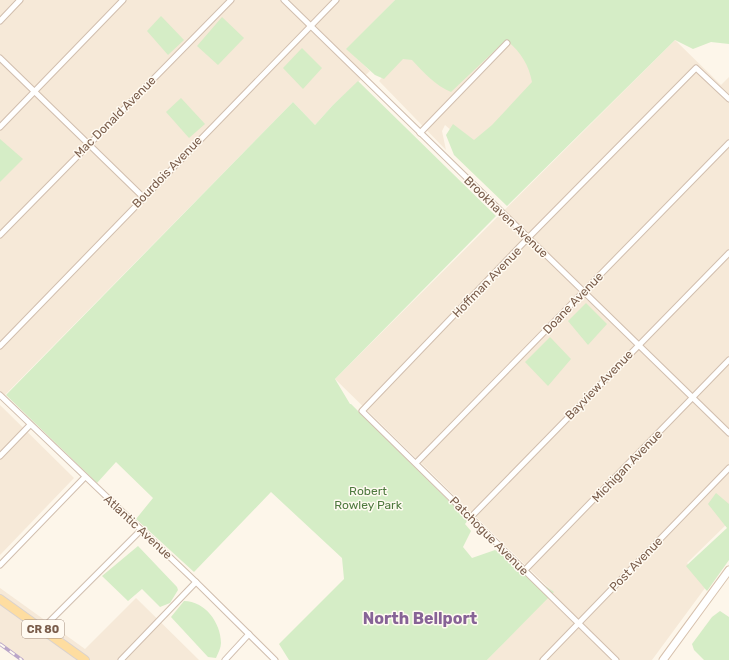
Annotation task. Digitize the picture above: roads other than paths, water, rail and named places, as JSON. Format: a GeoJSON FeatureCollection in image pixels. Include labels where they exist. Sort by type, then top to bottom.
{"type":"FeatureCollection","features":[{"type":"Feature","properties":{"kind":"main road"},"geometry":{"type":"LineString","coordinates":[[663,660],[729,570]]}},
{"type":"Feature","properties":{"kind":"main road","name":"CR 80"},"geometry":{"type":"LineString","coordinates":[[0,599],[85,660]]}},
{"type":"Feature","properties":{"kind":"street"},"geometry":{"type":"LineString","coordinates":[[0,21],[20,0]]}},
{"type":"Feature","properties":{"kind":"street"},"geometry":{"type":"LineString","coordinates":[[0,127],[123,0]]}},
{"type":"Feature","properties":{"kind":"street","name":"Mac Donald Avenue"},"geometry":{"type":"LineString","coordinates":[[0,235],[230,0]]}},
{"type":"Feature","properties":{"kind":"street","name":"Brookhaven Avenue"},"geometry":{"type":"LineString","coordinates":[[284,0],[729,434]]}},
{"type":"Feature","properties":{"kind":"street","name":"Bourdois Avenue"},"geometry":{"type":"LineString","coordinates":[[0,346],[143,197],[336,0]]}},
{"type":"Feature","properties":{"kind":"street"},"geometry":{"type":"LineString","coordinates":[[420,132],[507,43]]}},
{"type":"Feature","properties":{"kind":"street"},"geometry":{"type":"LineString","coordinates":[[0,58],[143,197]]}},
{"type":"Feature","properties":{"kind":"street","name":"Hoffman Avenue"},"geometry":{"type":"LineString","coordinates":[[362,411],[528,238],[696,68],[729,99]]}},
{"type":"Feature","properties":{"kind":"street","name":"Doane Avenue"},"geometry":{"type":"LineString","coordinates":[[416,463],[729,143]]}},
{"type":"Feature","properties":{"kind":"street","name":"Bayview Avenue"},"geometry":{"type":"LineString","coordinates":[[470,518],[729,253]]}},
{"type":"Feature","properties":{"kind":"street","name":"Michigan Avenue"},"geometry":{"type":"LineString","coordinates":[[524,571],[729,360]]}},
{"type":"Feature","properties":{"kind":"street","name":"Atlantic Avenue"},"geometry":{"type":"LineString","coordinates":[[0,395],[196,582],[275,660]]}},
{"type":"Feature","properties":{"kind":"street","name":"Patchogue Avenue"},"geometry":{"type":"LineString","coordinates":[[362,411],[616,660]]}},
{"type":"Feature","properties":{"kind":"street"},"geometry":{"type":"LineString","coordinates":[[0,456],[30,425]]}},
{"type":"Feature","properties":{"kind":"street","name":"Post Avenue"},"geometry":{"type":"LineString","coordinates":[[543,660],[580,624],[729,468]]}},
{"type":"Feature","properties":{"kind":"street"},"geometry":{"type":"LineString","coordinates":[[0,565],[85,477]]}},
{"type":"Feature","properties":{"kind":"street"},"geometry":{"type":"LineString","coordinates":[[42,629],[141,530]]}},
{"type":"Feature","properties":{"kind":"street"},"geometry":{"type":"LineString","coordinates":[[121,660],[196,582]]}},
{"type":"Feature","properties":{"kind":"street"},"geometry":{"type":"LineString","coordinates":[[224,660],[249,634]]}},
{"type":"Feature","properties":{"kind":"railway"},"geometry":{"type":"LineString","coordinates":[[0,644],[22,660]]}},
{"type":"Feature","properties":{"kind":"district","name":"North Bellport"},"geometry":{"type":"Point","coordinates":[420,618]}},
{"type":"Feature","properties":{"kind":"park label","name":"Robert Rowley Park"},"geometry":{"type":"Point","coordinates":[368,498]}}]}
